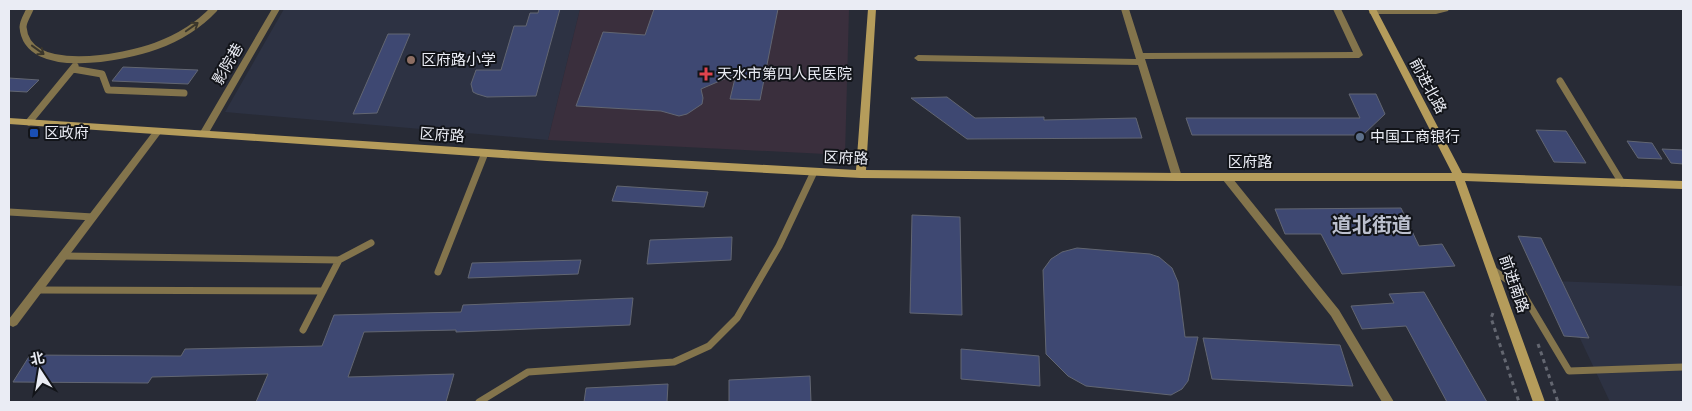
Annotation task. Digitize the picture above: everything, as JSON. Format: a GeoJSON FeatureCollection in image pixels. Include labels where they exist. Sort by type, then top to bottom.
{"type":"FeatureCollection","features":[{"type":"Feature","properties":{"kind":"main road"},"geometry":{"type":"LineString","coordinates":[[862,174],[872,9]]}},
{"type":"Feature","properties":{"kind":"main road","name":"前进北路"},"geometry":{"type":"LineString","coordinates":[[1373,10],[1459,177]]}},
{"type":"Feature","properties":{"kind":"main road","name":"区府路"},"geometry":{"type":"LineString","coordinates":[[9,121],[485,153],[862,174],[1459,177],[1683,185]]}},
{"type":"Feature","properties":{"kind":"main road","name":"前进南路"},"geometry":{"type":"LineString","coordinates":[[1459,177],[1539,402]]}},
{"type":"Feature","properties":{"kind":"street","name":"影院巷"},"geometry":{"type":"LineString","coordinates":[[204,134],[276,9]]}},
{"type":"Feature","properties":{"kind":"street"},"geometry":{"type":"LineString","coordinates":[[1125,9],[1177,177]]}},
{"type":"Feature","properties":{"kind":"street"},"geometry":{"type":"LineString","coordinates":[[918,58],[1140,59],[1358,55],[1337,9]]}},
{"type":"Feature","properties":{"kind":"street"},"geometry":{"type":"LineString","coordinates":[[1373,10],[1436,11],[1445,9]]}},
{"type":"Feature","properties":{"kind":"street"},"geometry":{"type":"LineString","coordinates":[[13,322],[158,131]]}},
{"type":"Feature","properties":{"kind":"street"},"geometry":{"type":"LineString","coordinates":[[1226,177],[1335,313],[1388,402]]}},
{"type":"Feature","properties":{"kind":"lane"},"geometry":{"type":"LineString","coordinates":[[30,9],[23,25],[28,43],[46,55],[80,61],[109,59],[147,49],[181,34],[209,15],[214,9]]}},
{"type":"Feature","properties":{"kind":"lane"},"geometry":{"type":"LineString","coordinates":[[29,122],[80,61]]}},
{"type":"Feature","properties":{"kind":"lane"},"geometry":{"type":"LineString","coordinates":[[73,69],[102,74],[108,90],[184,94]]}},
{"type":"Feature","properties":{"kind":"lane"},"geometry":{"type":"LineString","coordinates":[[1560,80],[1622,183]]}},
{"type":"Feature","properties":{"kind":"lane"},"geometry":{"type":"LineString","coordinates":[[438,272],[485,153]]}},
{"type":"Feature","properties":{"kind":"lane"},"geometry":{"type":"LineString","coordinates":[[479,402],[528,372],[674,362],[709,346],[737,318],[779,246],[814,172]]}},
{"type":"Feature","properties":{"kind":"lane"},"geometry":{"type":"LineString","coordinates":[[9,212],[93,217]]}},
{"type":"Feature","properties":{"kind":"lane"},"geometry":{"type":"LineString","coordinates":[[63,256],[339,260],[371,243]]}},
{"type":"Feature","properties":{"kind":"lane"},"geometry":{"type":"LineString","coordinates":[[304,330],[339,260]]}},
{"type":"Feature","properties":{"kind":"lane"},"geometry":{"type":"LineString","coordinates":[[1492,269],[1520,289],[1569,372],[1683,368]]}},
{"type":"Feature","properties":{"kind":"lane"},"geometry":{"type":"LineString","coordinates":[[37,290],[323,291]]}},
{"type":"Feature","properties":{"kind":"path"},"geometry":{"type":"LineString","coordinates":[[1501,294],[1491,318],[1519,402]]}},
{"type":"Feature","properties":{"kind":"shaded area","name":"区府路小学"},"geometry":{"type":"Polygon","coordinates":[[[284,9],[580,9],[548,140],[225,112],[284,9]]]}},
{"type":"Feature","properties":{"kind":"shaded area","name":"天水市第四人民医院"},"geometry":{"type":"Polygon","coordinates":[[[580,9],[849,9],[845,155],[548,140],[580,9]]]}},
{"type":"Feature","properties":{"kind":"shaded area"},"geometry":{"type":"Polygon","coordinates":[[[1553,281],[1683,286],[1683,402],[1610,402],[1553,281]]]}},
{"type":"Feature","properties":{"kind":"building"},"geometry":{"type":"Polygon","coordinates":[[[539,9],[560,9],[536,96],[487,97],[473,92],[471,84],[476,70],[501,70],[514,26],[526,26],[530,13],[538,13],[539,9]]]}},
{"type":"Feature","properties":{"kind":"building"},"geometry":{"type":"Polygon","coordinates":[[[654,9],[778,9],[760,100],[730,99],[736,74],[701,89],[702,104],[687,114],[679,116],[661,111],[576,106],[603,32],[645,35],[654,9]]]}},
{"type":"Feature","properties":{"kind":"building"},"geometry":{"type":"Polygon","coordinates":[[[388,34],[410,34],[377,113],[353,114],[388,34]]]}},
{"type":"Feature","properties":{"kind":"building"},"geometry":{"type":"Polygon","coordinates":[[[123,67],[198,70],[188,84],[112,81],[123,67]]]}},
{"type":"Feature","properties":{"kind":"building"},"geometry":{"type":"Polygon","coordinates":[[[9,78],[39,80],[27,92],[9,91],[9,78]]]}},
{"type":"Feature","properties":{"kind":"building"},"geometry":{"type":"Polygon","coordinates":[[[1349,94],[1376,94],[1385,114],[1363,135],[1192,135],[1186,118],[1360,118],[1349,94]]]}},
{"type":"Feature","properties":{"kind":"building"},"geometry":{"type":"Polygon","coordinates":[[[947,97],[975,118],[1044,117],[1044,120],[1136,118],[1142,138],[967,139],[911,98],[947,97]]]}},
{"type":"Feature","properties":{"kind":"building"},"geometry":{"type":"Polygon","coordinates":[[[1536,130],[1566,131],[1586,163],[1554,162],[1536,130]]]}},
{"type":"Feature","properties":{"kind":"building"},"geometry":{"type":"Polygon","coordinates":[[[1627,141],[1652,143],[1662,159],[1638,158],[1627,141]]]}},
{"type":"Feature","properties":{"kind":"building"},"geometry":{"type":"Polygon","coordinates":[[[1662,149],[1683,150],[1683,164],[1671,163],[1662,149]]]}},
{"type":"Feature","properties":{"kind":"building"},"geometry":{"type":"Polygon","coordinates":[[[617,186],[708,192],[704,207],[612,201],[617,186]]]}},
{"type":"Feature","properties":{"kind":"building"},"geometry":{"type":"Polygon","coordinates":[[[1401,208],[1419,246],[1442,244],[1455,266],[1342,274],[1321,234],[1285,234],[1275,209],[1401,208]]]}},
{"type":"Feature","properties":{"kind":"building"},"geometry":{"type":"Polygon","coordinates":[[[912,215],[960,217],[962,315],[910,313],[912,215]]]}},
{"type":"Feature","properties":{"kind":"building"},"geometry":{"type":"Polygon","coordinates":[[[1518,236],[1541,238],[1589,338],[1564,336],[1518,236]]]}},
{"type":"Feature","properties":{"kind":"building"},"geometry":{"type":"Polygon","coordinates":[[[732,237],[731,260],[647,264],[650,240],[732,237]]]}},
{"type":"Feature","properties":{"kind":"building"},"geometry":{"type":"Polygon","coordinates":[[[1077,248],[1150,254],[1159,257],[1172,268],[1178,282],[1185,337],[1198,337],[1188,381],[1182,389],[1171,395],[1086,386],[1068,376],[1046,354],[1043,270],[1051,259],[1062,252],[1077,248]]]}},
{"type":"Feature","properties":{"kind":"building"},"geometry":{"type":"Polygon","coordinates":[[[581,260],[578,274],[468,278],[472,263],[581,260]]]}},
{"type":"Feature","properties":{"kind":"building"},"geometry":{"type":"Polygon","coordinates":[[[1424,292],[1487,402],[1447,402],[1406,326],[1362,329],[1351,306],[1394,303],[1389,294],[1424,292]]]}},
{"type":"Feature","properties":{"kind":"building"},"geometry":{"type":"Polygon","coordinates":[[[633,298],[630,325],[456,332],[456,330],[364,332],[348,377],[454,374],[446,402],[256,402],[268,374],[152,377],[148,383],[13,382],[30,355],[181,356],[185,349],[322,346],[334,315],[461,312],[463,305],[633,298]]]}},
{"type":"Feature","properties":{"kind":"building"},"geometry":{"type":"Polygon","coordinates":[[[1203,338],[1340,345],[1353,386],[1212,379],[1203,338]]]}},
{"type":"Feature","properties":{"kind":"building"},"geometry":{"type":"Polygon","coordinates":[[[961,349],[1039,356],[1040,386],[961,379],[961,349]]]}},
{"type":"Feature","properties":{"kind":"building"},"geometry":{"type":"Polygon","coordinates":[[[810,376],[811,402],[729,402],[729,380],[810,376]]]}},
{"type":"Feature","properties":{"kind":"building"},"geometry":{"type":"Polygon","coordinates":[[[668,384],[667,402],[584,402],[586,388],[668,384]]]}},
{"type":"Feature","properties":{"kind":"place","name":"区府路小学"},"geometry":{"type":"Point","coordinates":[411,60]}},
{"type":"Feature","properties":{"kind":"place","name":"天水市第四人民医院"},"geometry":{"type":"Point","coordinates":[706,74]}},
{"type":"Feature","properties":{"kind":"place","name":"区政府"},"geometry":{"type":"Point","coordinates":[34,133]}},
{"type":"Feature","properties":{"kind":"place","name":"中国工商银行"},"geometry":{"type":"Point","coordinates":[1360,137]}},
{"type":"Feature","properties":{"kind":"district","name":"道北街道"},"geometry":{"type":"Point","coordinates":[1372,225]}}]}
